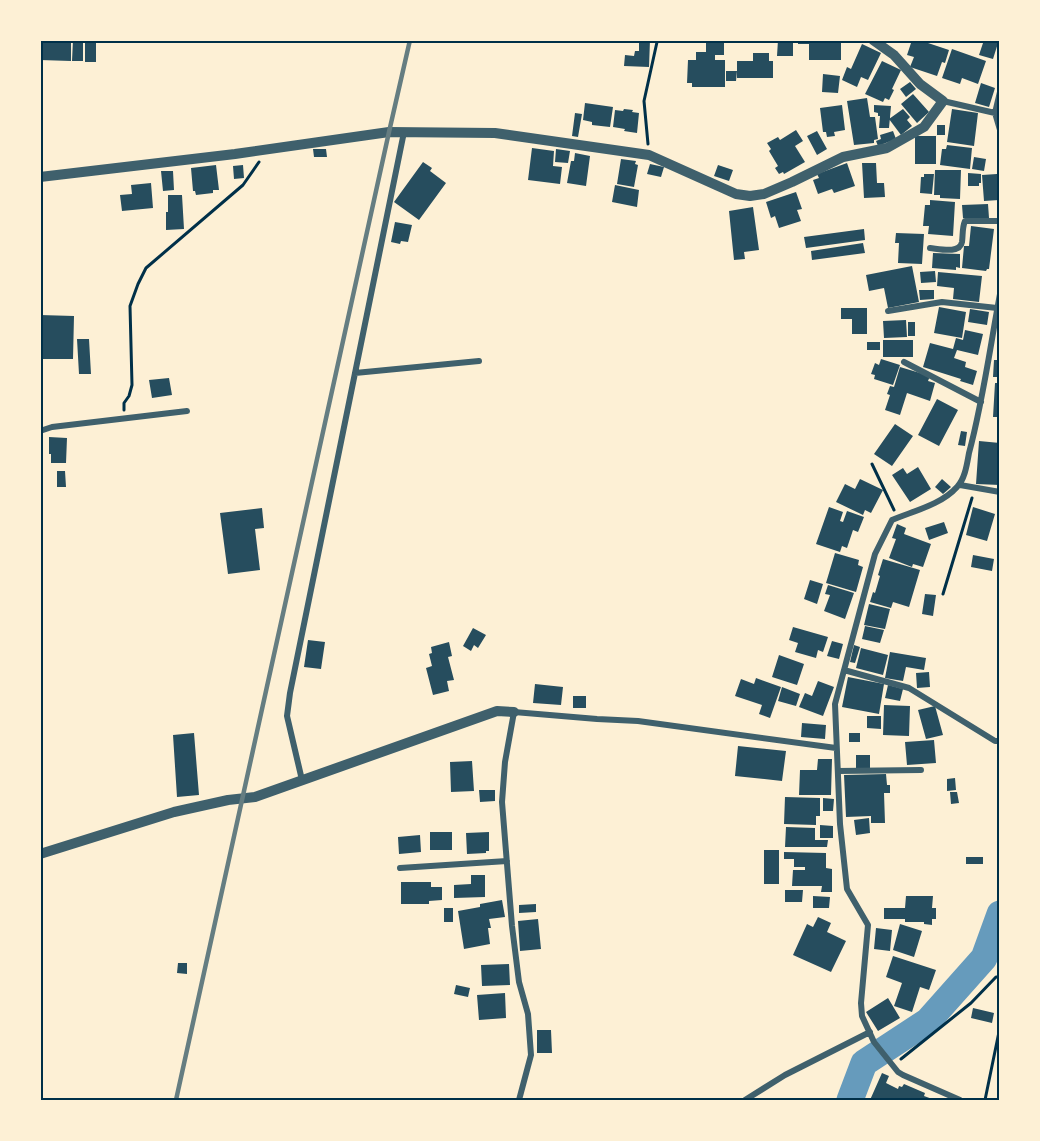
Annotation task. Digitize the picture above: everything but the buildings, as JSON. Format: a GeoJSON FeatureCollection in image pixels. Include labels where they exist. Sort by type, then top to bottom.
{"type":"FeatureCollection","features":[{"type":"Feature","properties":{"kind":"street"},"geometry":{"type":"LineString","coordinates":[[873,40],[894,55],[920,84],[943,101],[995,113]]}},
{"type":"Feature","properties":{"kind":"street"},"geometry":{"type":"LineString","coordinates":[[999,92],[995,113],[999,130]]}},
{"type":"Feature","properties":{"kind":"street"},"geometry":{"type":"LineString","coordinates":[[40,177],[236,154],[379,133],[495,133],[649,155],[736,194],[750,196],[764,194],[843,157],[887,148],[924,127],[943,101]]}},
{"type":"Feature","properties":{"kind":"street"},"geometry":{"type":"LineString","coordinates":[[302,780],[287,716],[290,693],[404,132]]}},
{"type":"Feature","properties":{"kind":"street"},"geometry":{"type":"LineString","coordinates":[[930,248],[952,250],[959,248],[962,245],[965,221],[999,221]]}},
{"type":"Feature","properties":{"kind":"street"},"geometry":{"type":"LineString","coordinates":[[960,1101],[903,1075],[874,1042],[862,1016],[861,1003],[868,925],[848,889],[840,824],[835,704],[875,554],[892,520],[950,495],[960,484],[981,402],[999,294]]}},
{"type":"Feature","properties":{"kind":"street"},"geometry":{"type":"LineString","coordinates":[[888,311],[942,302],[997,309]]}},
{"type":"Feature","properties":{"kind":"street"},"geometry":{"type":"LineString","coordinates":[[355,373],[479,361]]}},
{"type":"Feature","properties":{"kind":"street"},"geometry":{"type":"LineString","coordinates":[[904,362],[981,402]]}},
{"type":"Feature","properties":{"kind":"street"},"geometry":{"type":"LineString","coordinates":[[40,431],[52,427],[187,411]]}},
{"type":"Feature","properties":{"kind":"street"},"geometry":{"type":"LineString","coordinates":[[960,484],[999,492]]}},
{"type":"Feature","properties":{"kind":"street"},"geometry":{"type":"LineString","coordinates":[[844,670],[909,688],[997,741]]}},
{"type":"Feature","properties":{"kind":"street"},"geometry":{"type":"LineString","coordinates":[[40,854],[174,812],[228,800],[255,797],[497,711],[638,721],[836,748]]}},
{"type":"Feature","properties":{"kind":"street"},"geometry":{"type":"LineString","coordinates":[[514,712],[505,762],[502,802],[519,982],[528,1014],[531,1055],[519,1101]]}},
{"type":"Feature","properties":{"kind":"street"},"geometry":{"type":"LineString","coordinates":[[838,771],[921,770]]}},
{"type":"Feature","properties":{"kind":"street"},"geometry":{"type":"LineString","coordinates":[[400,868],[507,861]]}},
{"type":"Feature","properties":{"kind":"street"},"geometry":{"type":"LineString","coordinates":[[745,1101],[785,1075],[870,1032]]}},
{"type":"Feature","properties":{"kind":"path"},"geometry":{"type":"LineString","coordinates":[[649,155],[644,101],[657,42]]}},
{"type":"Feature","properties":{"kind":"path"},"geometry":{"type":"LineString","coordinates":[[124,418],[124,403],[132,385],[130,306],[146,268],[243,185],[269,149]]}},
{"type":"Feature","properties":{"kind":"path"},"geometry":{"type":"LineString","coordinates":[[872,464],[897,518]]}},
{"type":"Feature","properties":{"kind":"path"},"geometry":{"type":"LineString","coordinates":[[943,594],[975,488]]}},
{"type":"Feature","properties":{"kind":"path"},"geometry":{"type":"LineString","coordinates":[[891,1064],[972,1003],[996,977],[999,977]]}},
{"type":"Feature","properties":{"kind":"path"},"geometry":{"type":"LineString","coordinates":[[985,1101],[999,1027]]}},
{"type":"Feature","properties":{"kind":"waterway"},"geometry":{"type":"LineString","coordinates":[[850,1100],[864,1063],[928,1021],[984,958],[1000,914]]}},
{"type":"Feature","properties":{"kind":"railway"},"geometry":{"type":"LineString","coordinates":[[176,1100],[410,40]]}}]}
